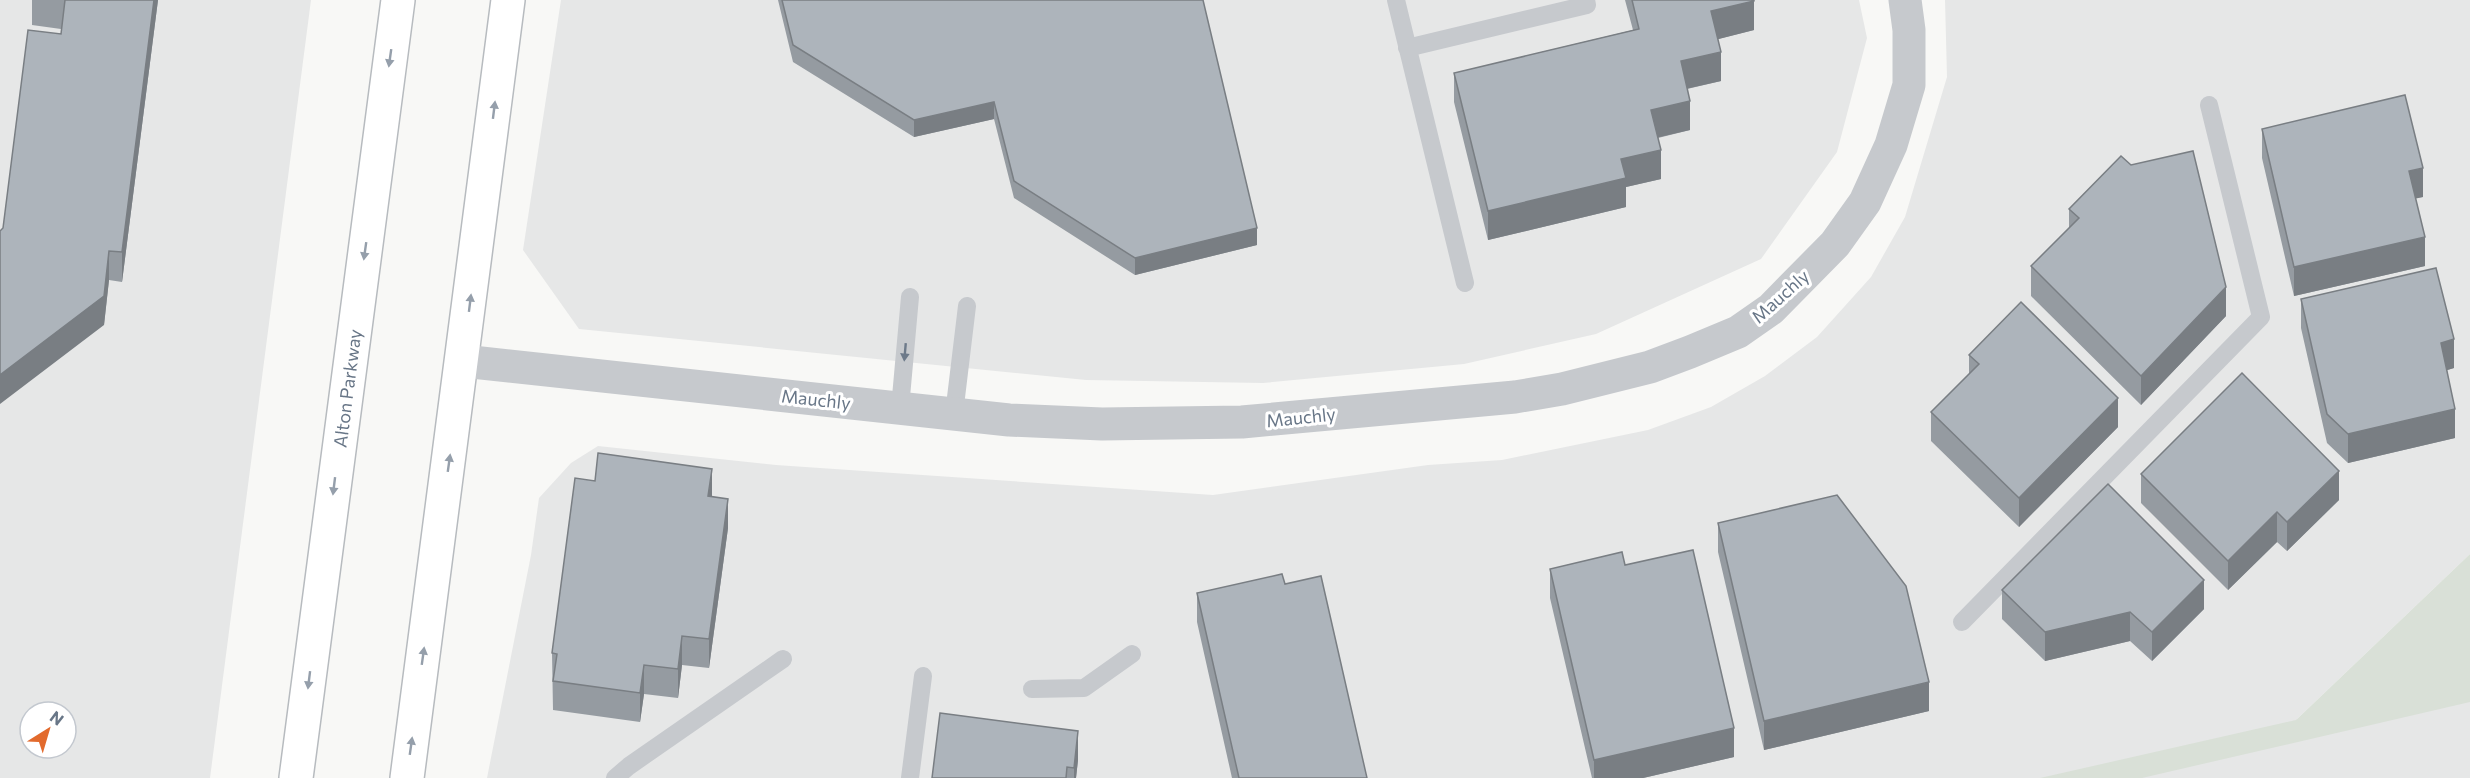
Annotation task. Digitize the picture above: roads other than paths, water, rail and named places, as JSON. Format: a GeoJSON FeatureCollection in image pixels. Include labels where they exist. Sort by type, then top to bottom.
{"type":"FeatureCollection","features":[{"type":"Feature","properties":{"kind":"main road","name":"Alton Parkway"},"geometry":{"type":"LineString","coordinates":[[296,778],[398,0]]}},
{"type":"Feature","properties":{"kind":"main road"},"geometry":{"type":"LineString","coordinates":[[407,778],[463,361],[508,0]]}},
{"type":"Feature","properties":{"kind":"street","name":"Mauchly"},"geometry":{"type":"LineString","coordinates":[[463,361],[1009,420],[1102,424],[1242,422],[1515,397],[1562,389],[1650,367],[1738,332],[1771,309],[1835,244],[1865,202],[1891,145],[1909,85],[1910,30],[1905,0]]}},
{"type":"Feature","properties":{"kind":"lane"},"geometry":{"type":"LineString","coordinates":[[1396,0],[1465,284]]}},
{"type":"Feature","properties":{"kind":"lane"},"geometry":{"type":"LineString","coordinates":[[1407,48],[1587,5],[1586,0]]}},
{"type":"Feature","properties":{"kind":"lane"},"geometry":{"type":"LineString","coordinates":[[1962,622],[2261,317],[2209,105]]}},
{"type":"Feature","properties":{"kind":"lane"},"geometry":{"type":"LineString","coordinates":[[900,408],[910,297]]}},
{"type":"Feature","properties":{"kind":"lane"},"geometry":{"type":"LineString","coordinates":[[954,414],[967,306]]}},
{"type":"Feature","properties":{"kind":"lane"},"geometry":{"type":"LineString","coordinates":[[1032,689],[1084,688],[1132,654]]}},
{"type":"Feature","properties":{"kind":"lane"},"geometry":{"type":"LineString","coordinates":[[615,778],[647,753],[783,659]]}},
{"type":"Feature","properties":{"kind":"lane"},"geometry":{"type":"LineString","coordinates":[[910,778],[923,676]]}}]}
